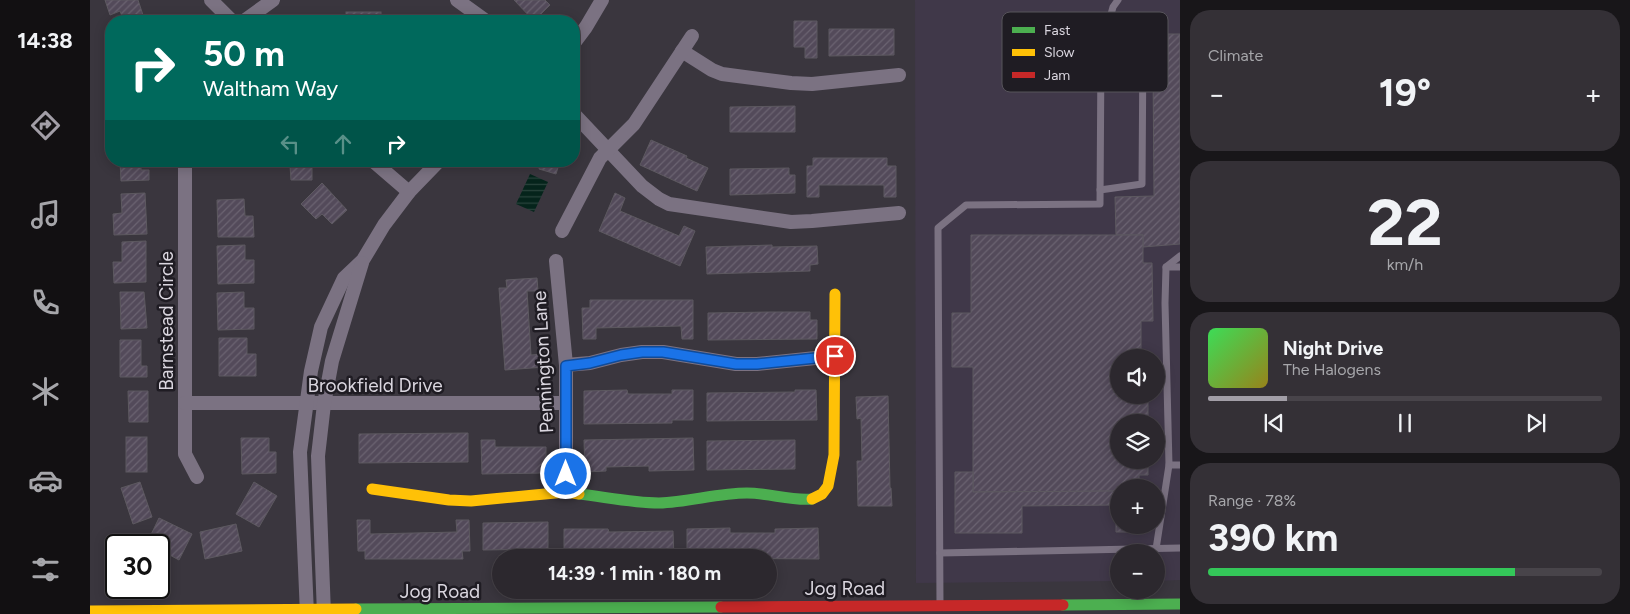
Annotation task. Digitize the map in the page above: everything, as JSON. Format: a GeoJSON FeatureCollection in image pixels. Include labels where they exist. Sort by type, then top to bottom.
{"type":"FeatureCollection","features":[{"type":"Feature","properties":{"kind":"main road"},"geometry":{"type":"LineString","coordinates":[[372,489],[449,500],[471,501],[566,492],[638,502],[660,503],[746,493],[768,494],[802,500],[813,499],[822,494],[828,486],[834,455],[835,294]]}},
{"type":"Feature","properties":{"kind":"main road","name":"Jog Road"},"geometry":{"type":"LineString","coordinates":[[90,612],[940,609],[1180,604]]}},
{"type":"Feature","properties":{"kind":"street"},"geometry":{"type":"LineString","coordinates":[[211,0],[226,15]]}},
{"type":"Feature","properties":{"kind":"street"},"geometry":{"type":"LineString","coordinates":[[252,15],[273,0]]}},
{"type":"Feature","properties":{"kind":"street"},"geometry":{"type":"LineString","coordinates":[[457,0],[479,15]]}},
{"type":"Feature","properties":{"kind":"street"},"geometry":{"type":"LineString","coordinates":[[580,35],[602,0]]}},
{"type":"Feature","properties":{"kind":"street"},"geometry":{"type":"LineString","coordinates":[[562,232],[594,167],[607,150],[634,124],[692,36]]}},
{"type":"Feature","properties":{"kind":"street"},"geometry":{"type":"LineString","coordinates":[[682,51],[712,70],[722,74],[791,83],[823,84],[899,75]]}},
{"type":"Feature","properties":{"kind":"street"},"geometry":{"type":"LineString","coordinates":[[580,121],[650,194],[659,200],[674,205],[791,222],[899,213]]}},
{"type":"Feature","properties":{"kind":"street","name":"Barnstead Circle"},"geometry":{"type":"LineString","coordinates":[[185,167],[185,454],[197,478]]}},
{"type":"Feature","properties":{"kind":"street"},"geometry":{"type":"LineString","coordinates":[[380,167],[409,192]]}},
{"type":"Feature","properties":{"kind":"street"},"geometry":{"type":"LineString","coordinates":[[324,612],[318,456],[324,404],[332,361],[363,260],[384,225],[409,192],[433,167]]}},
{"type":"Feature","properties":{"kind":"street"},"geometry":{"type":"LineString","coordinates":[[307,612],[300,452],[312,370],[321,327],[344,278],[363,260]]}},
{"type":"Feature","properties":{"kind":"street","name":"Pennington Lane"},"geometry":{"type":"LineString","coordinates":[[556,261],[566,366],[566,492]]}},
{"type":"Feature","properties":{"kind":"street"},"geometry":{"type":"LineString","coordinates":[[566,366],[642,352],[663,352],[736,364],[757,364],[835,356]]}},
{"type":"Feature","properties":{"kind":"street","name":"Brookfield Drive"},"geometry":{"type":"LineString","coordinates":[[184,403],[307,405],[566,403]]}},
{"type":"Feature","properties":{"kind":"lane"},"geometry":{"type":"LineString","coordinates":[[1112,12],[1118,0]]}},
{"type":"Feature","properties":{"kind":"lane"},"geometry":{"type":"LineString","coordinates":[[940,609],[938,228],[966,205],[1100,204],[1101,92]]}},
{"type":"Feature","properties":{"kind":"lane"},"geometry":{"type":"LineString","coordinates":[[1100,190],[1142,184],[1143,92]]}},
{"type":"Feature","properties":{"kind":"lane"},"geometry":{"type":"LineString","coordinates":[[1166,267],[1180,256]]}},
{"type":"Feature","properties":{"kind":"lane"},"geometry":{"type":"LineString","coordinates":[[1166,267],[1180,267]]}},
{"type":"Feature","properties":{"kind":"lane"},"geometry":{"type":"LineString","coordinates":[[1157,544],[1170,465],[1165,303],[1166,267]]}},
{"type":"Feature","properties":{"kind":"lane"},"geometry":{"type":"LineString","coordinates":[[1170,465],[1180,465]]}},
{"type":"Feature","properties":{"kind":"lane"},"geometry":{"type":"LineString","coordinates":[[1165,549],[1180,548]]}},
{"type":"Feature","properties":{"kind":"lane"},"geometry":{"type":"LineString","coordinates":[[940,553],[1110,550]]}},
{"type":"Feature","properties":{"kind":"shaded area"},"geometry":{"type":"Polygon","coordinates":[[[915,0],[1180,0],[1180,580],[1165,581],[1165,544],[1110,544],[1110,581],[916,583],[915,0]]]}},
{"type":"Feature","properties":{"kind":"shaded area"},"geometry":{"type":"Polygon","coordinates":[[[530,174],[548,182],[534,212],[516,204],[530,174]]]}},
{"type":"Feature","properties":{"kind":"building"},"geometry":{"type":"Polygon","coordinates":[[[105,0],[138,0],[143,15],[122,15],[120,11],[110,15],[105,0]]]}},
{"type":"Feature","properties":{"kind":"building"},"geometry":{"type":"Polygon","coordinates":[[[514,0],[545,0],[550,5],[540,15],[528,15],[514,0]]]}},
{"type":"Feature","properties":{"kind":"building"},"geometry":{"type":"Polygon","coordinates":[[[346,12],[381,12],[381,15],[346,15],[346,12]]]}},
{"type":"Feature","properties":{"kind":"building"},"geometry":{"type":"Polygon","coordinates":[[[794,21],[817,21],[817,58],[805,58],[805,47],[794,47],[794,21]]]}},
{"type":"Feature","properties":{"kind":"building"},"geometry":{"type":"Polygon","coordinates":[[[829,29],[894,29],[894,55],[829,56],[829,29]]]}},
{"type":"Feature","properties":{"kind":"building"},"geometry":{"type":"Polygon","coordinates":[[[1168,34],[1180,34],[1180,244],[1143,247],[1143,235],[1116,235],[1115,197],[1154,196],[1153,92],[1168,92],[1168,34]]]}},
{"type":"Feature","properties":{"kind":"building"},"geometry":{"type":"Polygon","coordinates":[[[795,106],[795,132],[730,132],[730,107],[795,106]]]}},
{"type":"Feature","properties":{"kind":"building"},"geometry":{"type":"Polygon","coordinates":[[[651,140],[687,156],[686,158],[708,168],[697,191],[640,165],[651,140]]]}},
{"type":"Feature","properties":{"kind":"building"},"geometry":{"type":"Polygon","coordinates":[[[813,158],[887,158],[887,166],[896,166],[896,197],[884,197],[884,185],[819,185],[819,197],[807,197],[807,166],[813,166],[813,158]]]}},
{"type":"Feature","properties":{"kind":"building"},"geometry":{"type":"Polygon","coordinates":[[[120,167],[141,167],[141,170],[149,170],[149,180],[121,181],[120,167]]]}},
{"type":"Feature","properties":{"kind":"building"},"geometry":{"type":"Polygon","coordinates":[[[290,167],[312,167],[312,180],[291,180],[290,167]]]}},
{"type":"Feature","properties":{"kind":"building"},"geometry":{"type":"Polygon","coordinates":[[[540,167],[558,167],[556,174],[539,169],[540,167]]]}},
{"type":"Feature","properties":{"kind":"building"},"geometry":{"type":"Polygon","coordinates":[[[789,168],[789,175],[795,175],[795,193],[730,195],[730,169],[789,168]]]}},
{"type":"Feature","properties":{"kind":"building"},"geometry":{"type":"Polygon","coordinates":[[[322,183],[347,210],[332,224],[322,214],[316,219],[301,204],[322,183]]]}},
{"type":"Feature","properties":{"kind":"building"},"geometry":{"type":"Polygon","coordinates":[[[145,193],[147,234],[114,235],[113,214],[122,213],[121,194],[145,193]]]}},
{"type":"Feature","properties":{"kind":"building"},"geometry":{"type":"Polygon","coordinates":[[[615,193],[625,198],[620,211],[679,236],[684,226],[695,231],[680,266],[599,231],[615,193]]]}},
{"type":"Feature","properties":{"kind":"building"},"geometry":{"type":"Polygon","coordinates":[[[244,199],[245,216],[253,216],[254,237],[218,237],[217,200],[244,199]]]}},
{"type":"Feature","properties":{"kind":"building"},"geometry":{"type":"Polygon","coordinates":[[[971,235],[1143,235],[1143,263],[1152,263],[1153,321],[1141,321],[1141,349],[1110,349],[1110,404],[1148,404],[1148,414],[1110,414],[1110,469],[1148,469],[1148,475],[1139,475],[1139,479],[1110,479],[1110,491],[973,492],[973,367],[952,367],[952,313],[971,313],[971,235]]]}},
{"type":"Feature","properties":{"kind":"building"},"geometry":{"type":"Polygon","coordinates":[[[146,241],[146,282],[114,283],[113,262],[122,262],[122,242],[146,241]]]}},
{"type":"Feature","properties":{"kind":"building"},"geometry":{"type":"Polygon","coordinates":[[[245,245],[245,260],[254,260],[254,283],[218,284],[217,246],[245,245]]]}},
{"type":"Feature","properties":{"kind":"building"},"geometry":{"type":"Polygon","coordinates":[[[772,245],[772,247],[817,246],[818,264],[810,265],[810,271],[707,274],[706,247],[772,245]]]}},
{"type":"Feature","properties":{"kind":"building"},"geometry":{"type":"Polygon","coordinates":[[[537,278],[538,291],[527,291],[531,355],[544,354],[545,367],[505,370],[499,288],[507,288],[506,280],[537,278]]]}},
{"type":"Feature","properties":{"kind":"building"},"geometry":{"type":"Polygon","coordinates":[[[120,292],[144,292],[147,328],[121,329],[120,292]]]}},
{"type":"Feature","properties":{"kind":"building"},"geometry":{"type":"Polygon","coordinates":[[[244,292],[244,308],[254,308],[254,329],[218,330],[217,293],[244,292]]]}},
{"type":"Feature","properties":{"kind":"building"},"geometry":{"type":"Polygon","coordinates":[[[590,300],[693,300],[693,339],[682,339],[681,326],[596,328],[596,339],[583,339],[582,308],[590,308],[590,300]]]}},
{"type":"Feature","properties":{"kind":"building"},"geometry":{"type":"Polygon","coordinates":[[[810,312],[810,320],[817,320],[817,339],[708,340],[708,313],[810,312]]]}},
{"type":"Feature","properties":{"kind":"building"},"geometry":{"type":"Polygon","coordinates":[[[219,338],[247,338],[247,354],[256,354],[256,376],[219,376],[219,338]]]}},
{"type":"Feature","properties":{"kind":"building"},"geometry":{"type":"Polygon","coordinates":[[[120,340],[141,340],[141,366],[147,366],[147,377],[120,377],[120,340]]]}},
{"type":"Feature","properties":{"kind":"building"},"geometry":{"type":"Polygon","coordinates":[[[627,390],[628,394],[672,394],[672,390],[693,390],[693,420],[672,420],[672,423],[584,424],[584,391],[627,390]]]}},
{"type":"Feature","properties":{"kind":"building"},"geometry":{"type":"Polygon","coordinates":[[[795,390],[816,390],[817,420],[707,421],[707,393],[795,392],[795,390]]]}},
{"type":"Feature","properties":{"kind":"building"},"geometry":{"type":"Polygon","coordinates":[[[128,391],[148,391],[148,422],[129,422],[128,391]]]}},
{"type":"Feature","properties":{"kind":"building"},"geometry":{"type":"Polygon","coordinates":[[[888,396],[892,506],[858,506],[857,461],[862,461],[861,418],[857,419],[856,397],[888,396]]]}},
{"type":"Feature","properties":{"kind":"building"},"geometry":{"type":"Polygon","coordinates":[[[468,433],[468,462],[359,463],[359,434],[468,433]]]}},
{"type":"Feature","properties":{"kind":"building"},"geometry":{"type":"Polygon","coordinates":[[[126,437],[147,437],[147,472],[126,472],[126,437]]]}},
{"type":"Feature","properties":{"kind":"building"},"geometry":{"type":"Polygon","coordinates":[[[241,438],[269,438],[269,452],[276,452],[276,473],[242,474],[241,438]]]}},
{"type":"Feature","properties":{"kind":"building"},"geometry":{"type":"Polygon","coordinates":[[[693,438],[694,470],[649,471],[649,466],[606,467],[606,471],[585,472],[584,440],[693,438]]]}},
{"type":"Feature","properties":{"kind":"building"},"geometry":{"type":"Polygon","coordinates":[[[481,440],[495,440],[495,447],[546,447],[546,473],[482,474],[481,440]]]}},
{"type":"Feature","properties":{"kind":"building"},"geometry":{"type":"Polygon","coordinates":[[[795,440],[795,469],[707,470],[707,441],[795,440]]]}},
{"type":"Feature","properties":{"kind":"building"},"geometry":{"type":"Polygon","coordinates":[[[955,472],[973,472],[973,492],[1110,491],[1110,505],[1022,506],[1022,533],[955,533],[955,472]]]}},
{"type":"Feature","properties":{"kind":"building"},"geometry":{"type":"Polygon","coordinates":[[[140,482],[152,517],[133,524],[121,488],[140,482]]]}},
{"type":"Feature","properties":{"kind":"building"},"geometry":{"type":"Polygon","coordinates":[[[254,482],[277,496],[259,527],[236,514],[254,482]]]}},
{"type":"Feature","properties":{"kind":"building"},"geometry":{"type":"Polygon","coordinates":[[[159,518],[192,534],[179,560],[170,555],[170,534],[151,534],[159,518]]]}},
{"type":"Feature","properties":{"kind":"building"},"geometry":{"type":"Polygon","coordinates":[[[357,520],[370,520],[370,534],[457,532],[456,520],[469,520],[470,551],[462,551],[463,559],[365,559],[365,551],[358,551],[357,520]]]}},
{"type":"Feature","properties":{"kind":"building"},"geometry":{"type":"Polygon","coordinates":[[[548,522],[548,549],[483,550],[483,523],[548,522]]]}},
{"type":"Feature","properties":{"kind":"building"},"geometry":{"type":"Polygon","coordinates":[[[236,524],[242,551],[205,559],[200,532],[236,524]]]}},
{"type":"Feature","properties":{"kind":"building"},"geometry":{"type":"Polygon","coordinates":[[[730,528],[730,533],[775,533],[775,529],[818,528],[819,559],[777,559],[777,549],[687,549],[687,529],[730,528]]]}},
{"type":"Feature","properties":{"kind":"building"},"geometry":{"type":"Polygon","coordinates":[[[564,529],[608,529],[609,532],[673,531],[674,549],[564,549],[564,529]]]}},
{"type":"Feature","properties":{"kind":"traffic: fast"},"geometry":{"type":"LineString","coordinates":[[579,494],[649,503],[747,493],[812,499]]}},
{"type":"Feature","properties":{"kind":"traffic: fast"},"geometry":{"type":"LineString","coordinates":[[1063,605],[1180,604]]}},
{"type":"Feature","properties":{"kind":"traffic: fast"},"geometry":{"type":"LineString","coordinates":[[356,609],[721,607]]}},
{"type":"Feature","properties":{"kind":"traffic: slow"},"geometry":{"type":"LineString","coordinates":[[812,499],[822,494],[828,486],[834,455],[835,294]]}},
{"type":"Feature","properties":{"kind":"traffic: slow"},"geometry":{"type":"LineString","coordinates":[[372,489],[449,500],[471,501],[566,492],[579,494]]}},
{"type":"Feature","properties":{"kind":"traffic: slow"},"geometry":{"type":"LineString","coordinates":[[90,611],[356,609]]}},
{"type":"Feature","properties":{"kind":"traffic: jam"},"geometry":{"type":"LineString","coordinates":[[721,607],[1063,605]]}},
{"type":"Feature","properties":{"kind":"route"},"geometry":{"type":"LineString","coordinates":[[566,474],[566,366],[642,352],[663,352],[736,364],[757,364],[835,356]]}}]}
